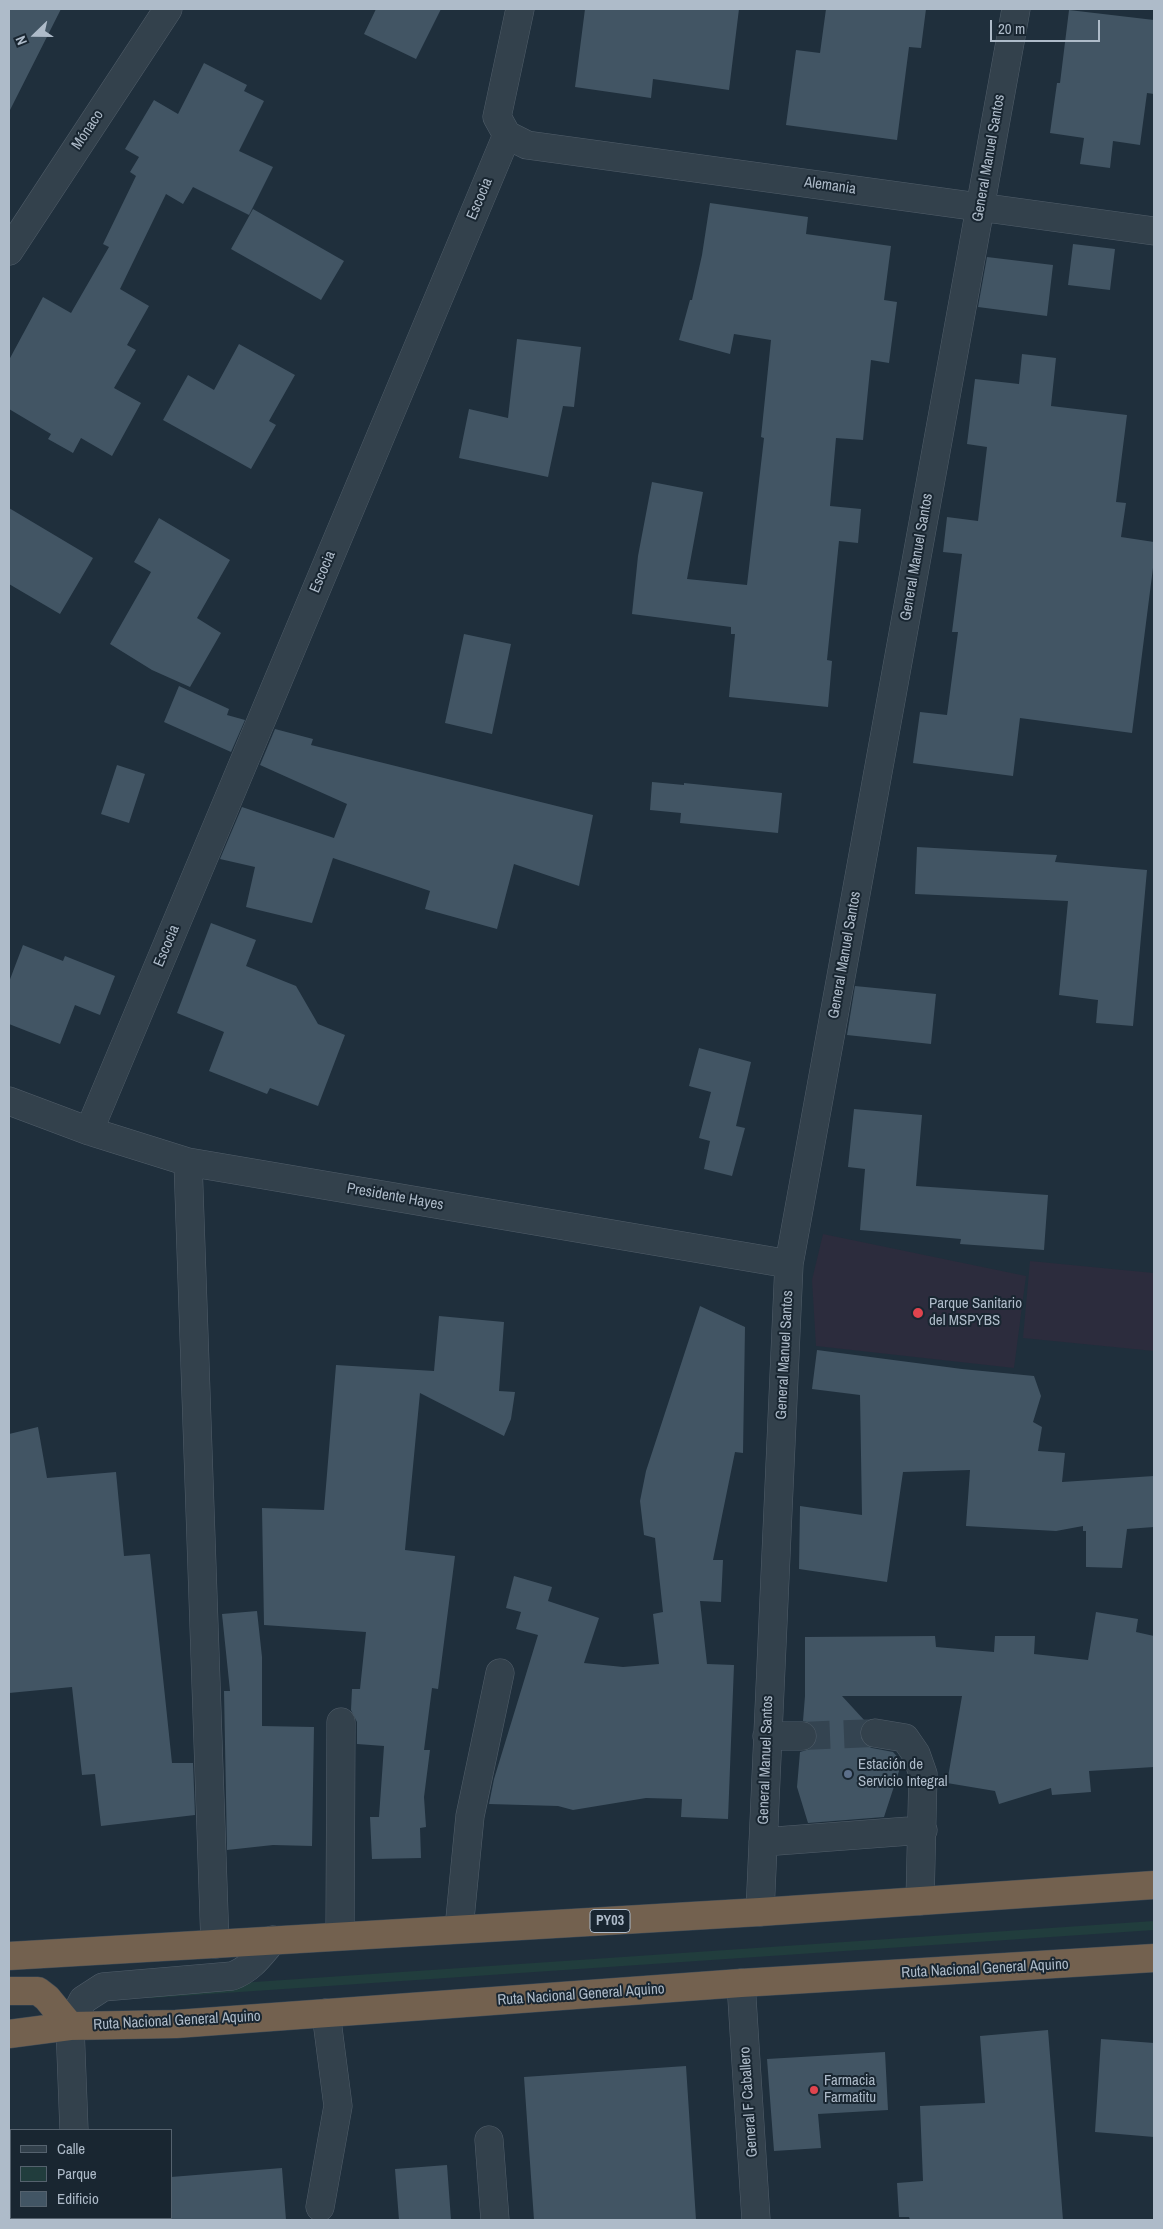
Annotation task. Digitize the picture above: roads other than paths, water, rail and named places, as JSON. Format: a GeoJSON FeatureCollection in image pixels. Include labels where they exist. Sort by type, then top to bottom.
{"type":"FeatureCollection","features":[{"type":"Feature","properties":{"kind":"highway","name":"PY03"},"geometry":{"type":"LineString","coordinates":[[9,1956],[760,1912],[1154,1885]]}},
{"type":"Feature","properties":{"kind":"highway","name":"Ruta Nacional General Aquino"},"geometry":{"type":"LineString","coordinates":[[9,2034],[70,2026],[176,2024],[742,1983],[1154,1958]]}},
{"type":"Feature","properties":{"kind":"highway"},"geometry":{"type":"LineString","coordinates":[[9,1992],[38,1991],[47,1998],[70,2026]]}},
{"type":"Feature","properties":{"kind":"street","name":"Mónaco"},"geometry":{"type":"LineString","coordinates":[[13,234],[168,9]]}},
{"type":"Feature","properties":{"kind":"street"},"geometry":{"type":"LineString","coordinates":[[507,135],[497,117],[520,9]]}},
{"type":"Feature","properties":{"kind":"street","name":"General Manuel Santos"},"geometry":{"type":"LineString","coordinates":[[760,1912],[790,1264],[1016,9]]}},
{"type":"Feature","properties":{"kind":"street","name":"Alemania"},"geometry":{"type":"LineString","coordinates":[[507,135],[527,145],[1154,231]]}},
{"type":"Feature","properties":{"kind":"street","name":"Escocia"},"geometry":{"type":"LineString","coordinates":[[89,1131],[507,135]]}},
{"type":"Feature","properties":{"kind":"street","name":"Presidente Hayes"},"geometry":{"type":"LineString","coordinates":[[9,1101],[89,1131],[188,1162],[790,1264]]}},
{"type":"Feature","properties":{"kind":"street"},"geometry":{"type":"LineString","coordinates":[[188,1162],[214,1944]]}},
{"type":"Feature","properties":{"kind":"street"},"geometry":{"type":"LineString","coordinates":[[459,1930],[470,1816],[500,1673]]}},
{"type":"Feature","properties":{"kind":"street"},"geometry":{"type":"LineString","coordinates":[[340,1936],[341,1722]]}},
{"type":"Feature","properties":{"kind":"street"},"geometry":{"type":"LineString","coordinates":[[876,1732],[904,1738],[916,1754],[923,1774],[920,1901]]}},
{"type":"Feature","properties":{"kind":"street"},"geometry":{"type":"LineString","coordinates":[[767,1736],[802,1736]]}},
{"type":"Feature","properties":{"kind":"street"},"geometry":{"type":"LineString","coordinates":[[763,1842],[923,1830]]}},
{"type":"Feature","properties":{"kind":"street"},"geometry":{"type":"LineString","coordinates":[[74,2129],[70,2026],[83,2000],[103,1987],[232,1976],[244,1972],[273,1940]]}},
{"type":"Feature","properties":{"kind":"street","name":"General F Caballero"},"geometry":{"type":"LineString","coordinates":[[742,1983],[756,2220]]}},
{"type":"Feature","properties":{"kind":"street"},"geometry":{"type":"LineString","coordinates":[[320,2208],[338,2106],[326,2013]]}},
{"type":"Feature","properties":{"kind":"street"},"geometry":{"type":"LineString","coordinates":[[489,2140],[495,2220]]}},
{"type":"Feature","properties":{"kind":"tunnel"},"geometry":{"type":"LineString","coordinates":[[802,1736],[875,1733]]}},
{"type":"Feature","properties":{"kind":"place","name":"Parque Sanitario del MSPYBS"},"geometry":{"type":"Point","coordinates":[918,1313]}},
{"type":"Feature","properties":{"kind":"place","name":"Estación de Servicio Integral"},"geometry":{"type":"Point","coordinates":[848,1774]}},
{"type":"Feature","properties":{"kind":"place","name":"Farmacia Farmatitu"},"geometry":{"type":"Point","coordinates":[814,2090]}}]}
